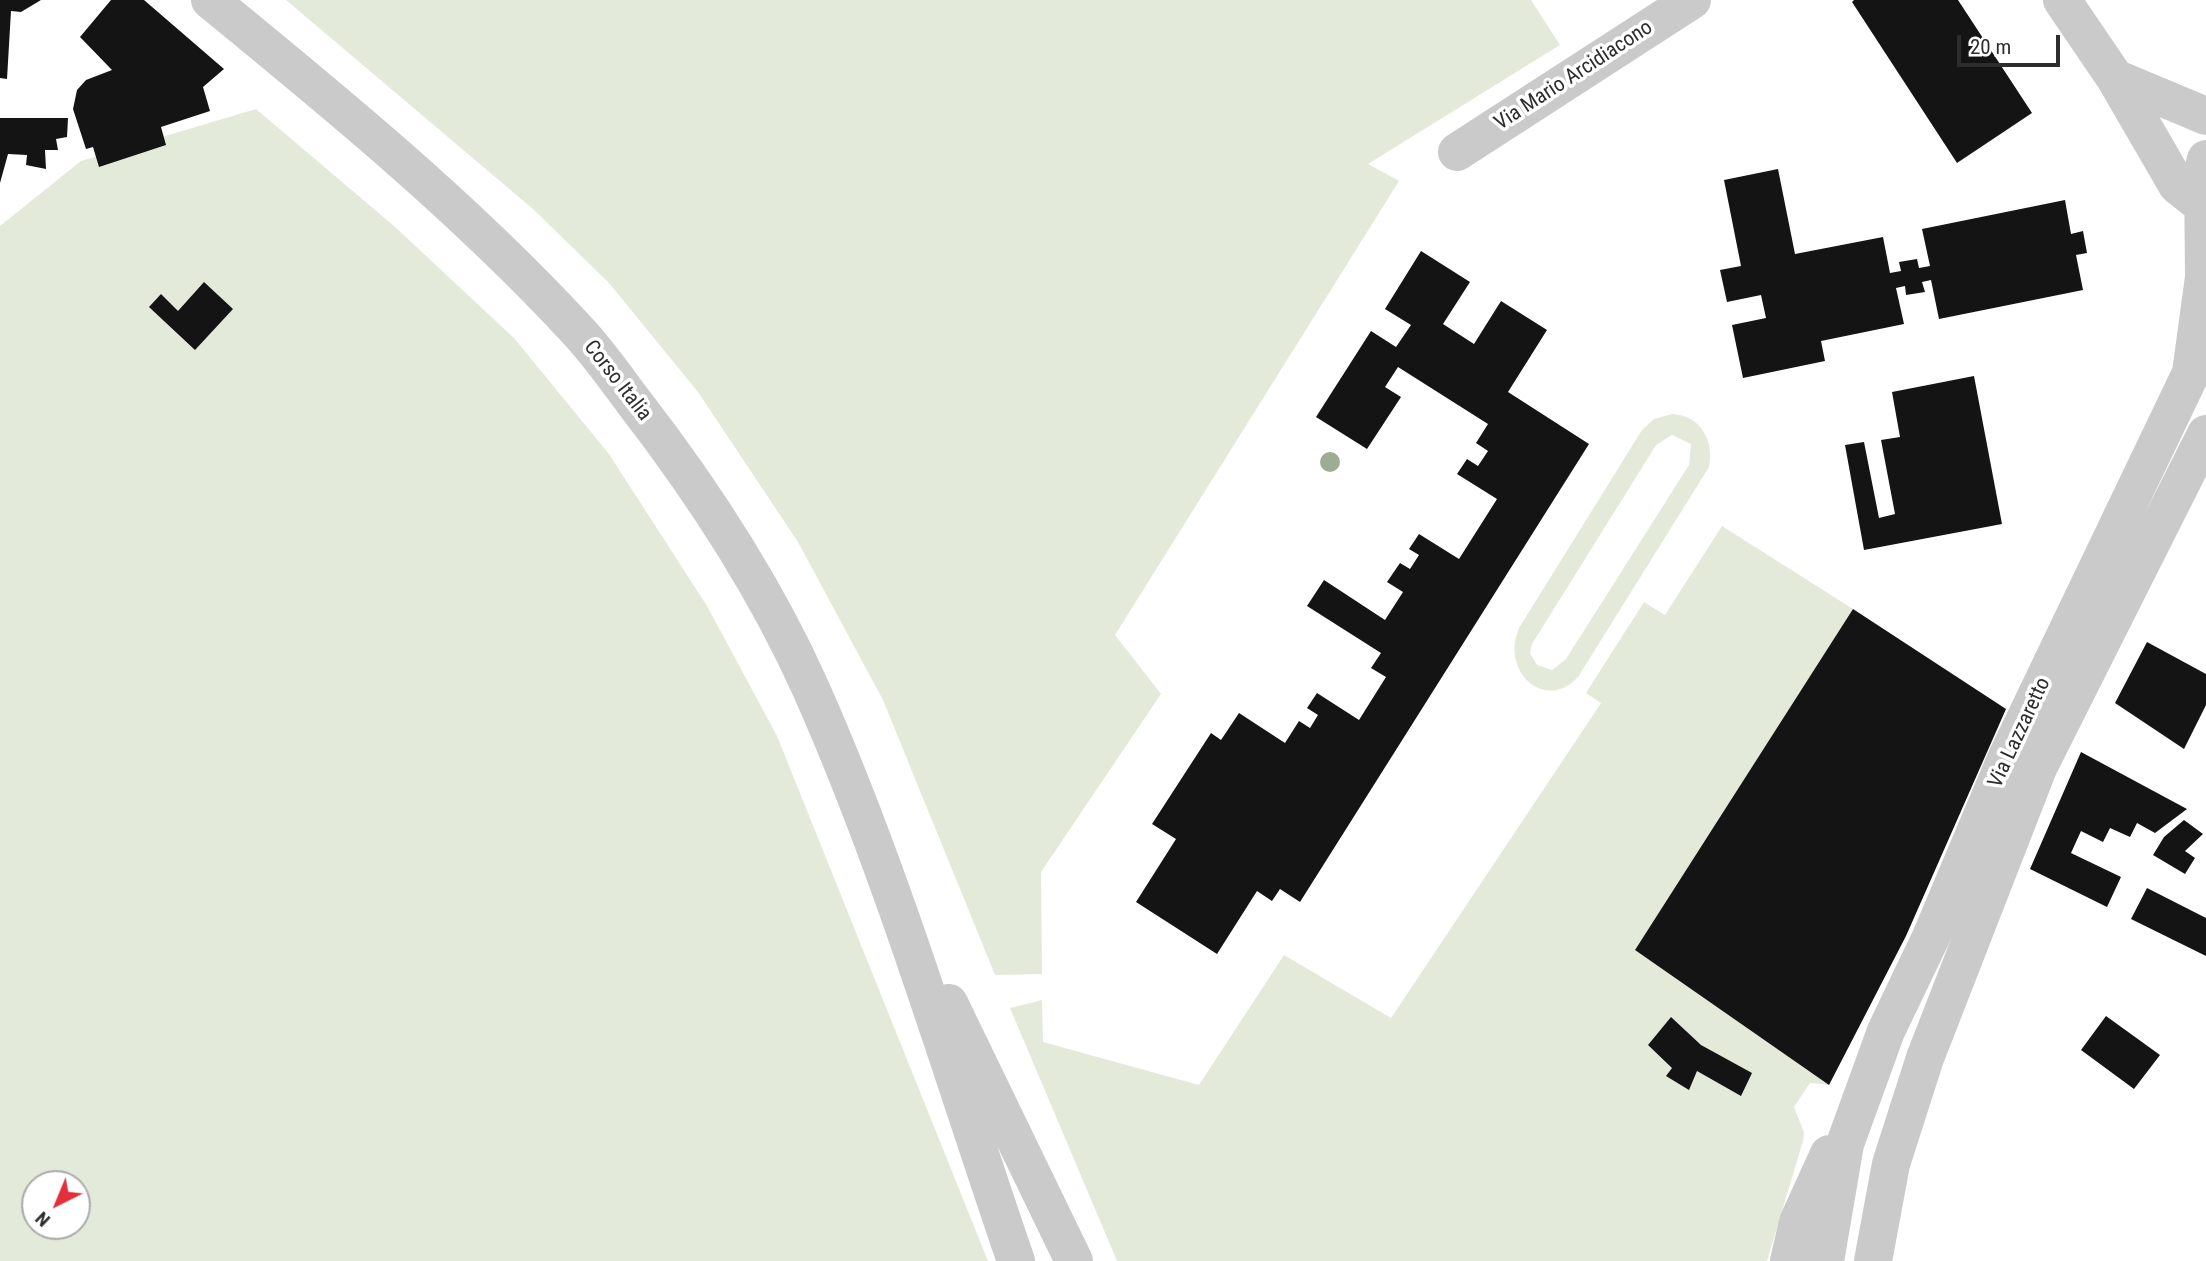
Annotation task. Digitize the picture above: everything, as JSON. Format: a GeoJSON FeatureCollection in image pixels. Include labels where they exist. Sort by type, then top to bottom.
{"type":"FeatureCollection","features":[{"type":"Feature","properties":{"kind":"street","name":"Corso Italia"},"geometry":{"type":"LineString","coordinates":[[210,0],[311,83],[491,244],[578,331],[684,467],[752,575],[811,687],[882,870]]}},
{"type":"Feature","properties":{"kind":"street","name":"Via Mario Arcidiacono"},"geometry":{"type":"LineString","coordinates":[[1457,152],[1692,0]]}},
{"type":"Feature","properties":{"kind":"street"},"geometry":{"type":"LineString","coordinates":[[2063,0],[2115,78],[2177,185],[2205,190]]}},
{"type":"Feature","properties":{"kind":"street"},"geometry":{"type":"LineString","coordinates":[[2115,78],[2206,116]]}},
{"type":"Feature","properties":{"kind":"street","name":"Via Lazzaretto"},"geometry":{"type":"LineString","coordinates":[[1825,1261],[1845,1144],[1885,1031],[1931,937],[2006,759],[2191,373],[2204,277],[2205,190]]}},
{"type":"Feature","properties":{"kind":"street","name":"Via Lazzaretto"},"geometry":{"type":"LineString","coordinates":[[1873,1261],[1891,1164],[1925,1059],[2038,768],[2206,434]]}},
{"type":"Feature","properties":{"kind":"street"},"geometry":{"type":"LineString","coordinates":[[882,870],[1016,1261]]}},
{"type":"Feature","properties":{"kind":"street"},"geometry":{"type":"LineString","coordinates":[[882,870],[1074,1261]]}},
{"type":"Feature","properties":{"kind":"street"},"geometry":{"type":"LineString","coordinates":[[1789,1261],[1798,1222],[1885,1031]]}},
{"type":"Feature","properties":{"kind":"green space"},"geometry":{"type":"Polygon","coordinates":[[[286,0],[1531,0],[1560,45],[1368,164],[1399,181],[1115,635],[1161,694],[1041,872],[1042,974],[995,975],[883,700],[798,542],[698,392],[609,283],[533,209],[286,0]]]}},
{"type":"Feature","properties":{"kind":"green space"},"geometry":{"type":"Polygon","coordinates":[[[256,109],[394,226],[514,338],[609,454],[707,606],[777,736],[988,1261],[0,1261],[0,226],[81,161],[256,109]]]}},
{"type":"Feature","properties":{"kind":"green space"},"geometry":{"type":"Polygon","coordinates":[[[1672,414],[1682,415],[1698,424],[1710,448],[1709,467],[1578,677],[1565,687],[1552,691],[1540,689],[1529,682],[1521,672],[1516,659],[1515,644],[1519,628],[1642,430],[1654,419],[1672,414]],[[1672,435],[1656,445],[1532,644],[1530,653],[1537,665],[1552,670],[1566,659],[1689,465],[1691,444],[1672,435]]]}},
{"type":"Feature","properties":{"kind":"green space"},"geometry":{"type":"Polygon","coordinates":[[[1722,526],[1853,609],[1635,950],[1829,1085],[1810,1083],[1794,1107],[1804,1132],[1803,1141],[1767,1261],[1117,1261],[1010,1008],[1042,1000],[1043,1042],[1199,1085],[1284,955],[1391,1018],[1601,703],[1586,693],[1644,602],[1665,615],[1722,526]]]}},
{"type":"Feature","properties":{"kind":"building"},"geometry":{"type":"Polygon","coordinates":[[[0,0],[41,0],[21,12],[11,11],[7,79],[0,78],[0,0]]]}},
{"type":"Feature","properties":{"kind":"building"},"geometry":{"type":"Polygon","coordinates":[[[111,0],[144,0],[224,69],[203,87],[210,111],[161,127],[166,145],[99,167],[93,147],[86,149],[73,109],[77,90],[86,80],[112,70],[80,37],[111,0]]]}},
{"type":"Feature","properties":{"kind":"building"},"geometry":{"type":"Polygon","coordinates":[[[1958,0],[2032,113],[1957,163],[1852,2],[1958,0]]]}},
{"type":"Feature","properties":{"kind":"building"},"geometry":{"type":"Polygon","coordinates":[[[0,118],[68,118],[67,137],[56,139],[58,150],[45,150],[46,169],[26,165],[27,155],[8,154],[0,183],[0,118]]]}},
{"type":"Feature","properties":{"kind":"building"},"geometry":{"type":"Polygon","coordinates":[[[1778,169],[1795,254],[1883,237],[1890,273],[1901,271],[1899,262],[1917,259],[1919,268],[1930,266],[1922,229],[2065,200],[2071,234],[2083,231],[2087,253],[2076,255],[2083,290],[1939,319],[1931,280],[1922,282],[1925,292],[1906,295],[1905,286],[1896,288],[1904,324],[1821,341],[1825,361],[1743,378],[1732,325],[1766,318],[1761,295],[1727,302],[1720,270],[1741,266],[1724,180],[1778,169]]]}},
{"type":"Feature","properties":{"kind":"building"},"geometry":{"type":"Polygon","coordinates":[[[1421,251],[1470,282],[1443,324],[1474,344],[1501,301],[1547,330],[1508,392],[1589,444],[1300,902],[1280,889],[1272,901],[1257,891],[1217,954],[1136,902],[1176,839],[1152,824],[1211,733],[1221,740],[1239,713],[1285,743],[1299,721],[1310,728],[1318,715],[1307,708],[1317,693],[1359,720],[1386,677],[1371,668],[1381,653],[1307,606],[1324,580],[1385,620],[1403,592],[1387,582],[1400,563],[1410,569],[1419,555],[1409,549],[1419,534],[1459,559],[1497,499],[1457,474],[1467,459],[1478,466],[1488,451],[1476,443],[1488,424],[1398,367],[1385,387],[1401,397],[1367,449],[1316,417],[1371,331],[1396,347],[1411,325],[1385,309],[1421,251]]]}},
{"type":"Feature","properties":{"kind":"building"},"geometry":{"type":"Polygon","coordinates":[[[204,282],[233,309],[195,350],[149,307],[161,294],[178,311],[204,282]]]}},
{"type":"Feature","properties":{"kind":"building"},"geometry":{"type":"Polygon","coordinates":[[[1974,376],[2002,524],[1864,550],[1845,445],[1864,442],[1879,518],[1895,514],[1881,440],[1900,437],[1892,392],[1974,376]]]}},
{"type":"Feature","properties":{"kind":"building"},"geometry":{"type":"Polygon","coordinates":[[[1853,609],[2006,709],[1906,936],[1829,1085],[1635,950],[1853,609]]]}},
{"type":"Feature","properties":{"kind":"building"},"geometry":{"type":"Polygon","coordinates":[[[2147,642],[2206,674],[2206,705],[2184,749],[2115,703],[2147,642]]]}},
{"type":"Feature","properties":{"kind":"building"},"geometry":{"type":"Polygon","coordinates":[[[2081,752],[2187,809],[2155,833],[2137,823],[2130,837],[2110,828],[2103,842],[2081,831],[2071,853],[2121,877],[2107,907],[2030,869],[2081,752]]]}},
{"type":"Feature","properties":{"kind":"building"},"geometry":{"type":"Polygon","coordinates":[[[2184,820],[2203,834],[2185,851],[2195,858],[2185,874],[2153,855],[2164,837],[2184,820]]]}},
{"type":"Feature","properties":{"kind":"building"},"geometry":{"type":"Polygon","coordinates":[[[2147,888],[2206,918],[2206,956],[2131,919],[2147,888]]]}},
{"type":"Feature","properties":{"kind":"building"},"geometry":{"type":"Polygon","coordinates":[[[2106,1016],[2160,1055],[2134,1089],[2081,1050],[2106,1016]]]}},
{"type":"Feature","properties":{"kind":"building"},"geometry":{"type":"Polygon","coordinates":[[[1671,1017],[1701,1045],[1752,1073],[1741,1096],[1697,1071],[1689,1090],[1666,1076],[1672,1068],[1648,1045],[1671,1017]]]}}]}
